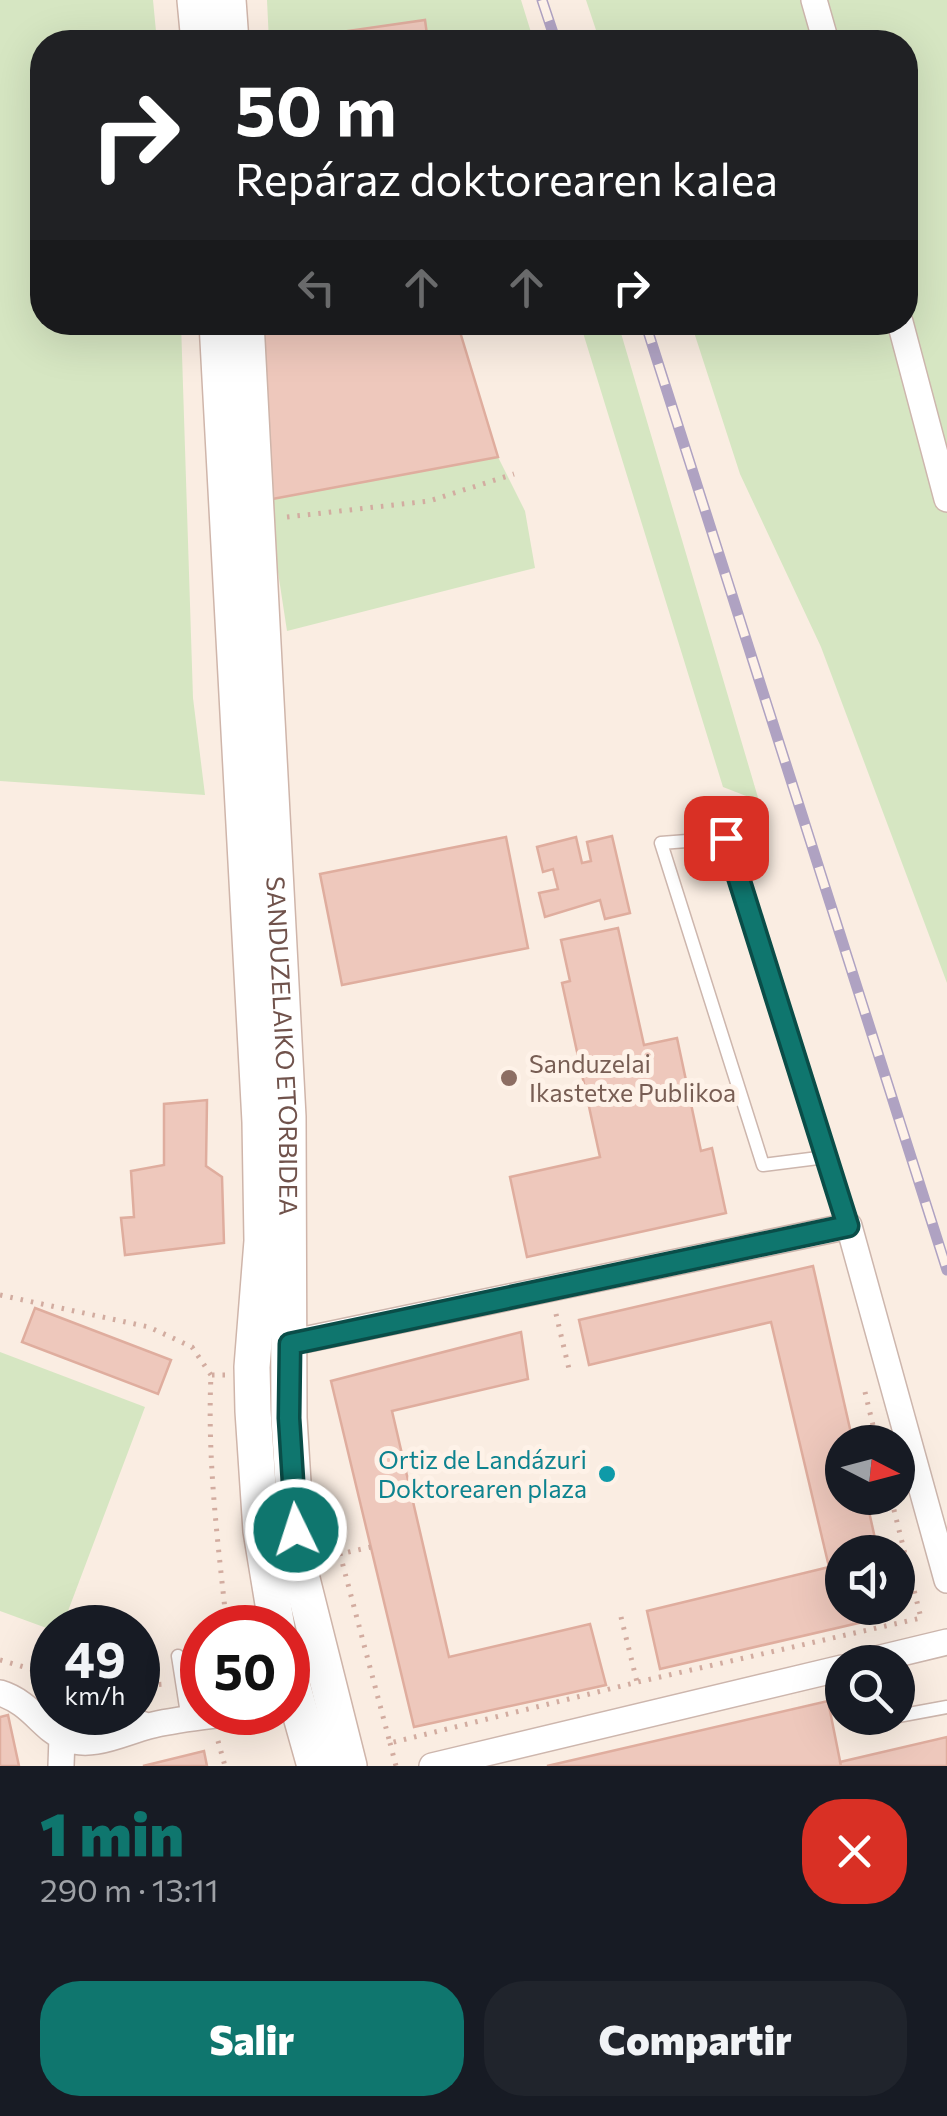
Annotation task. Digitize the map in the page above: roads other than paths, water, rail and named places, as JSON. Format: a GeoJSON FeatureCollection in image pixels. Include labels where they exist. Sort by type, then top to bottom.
{"type":"FeatureCollection","features":[{"type":"Feature","properties":{"kind":"main road"},"geometry":{"type":"LineString","coordinates":[[195,0],[198,30]]}},
{"type":"Feature","properties":{"kind":"main road"},"geometry":{"type":"LineString","coordinates":[[228,0],[230,30]]}},
{"type":"Feature","properties":{"kind":"main road","name":"SANDUZELAIKO ETORBIDEA"},"geometry":{"type":"LineString","coordinates":[[218,335],[260,1122],[262,1241],[252,1367],[253,1411],[260,1531],[273,1605]]}},
{"type":"Feature","properties":{"kind":"main road","name":"SANDUZELAIKO ETORBIDEA"},"geometry":{"type":"LineString","coordinates":[[247,335],[288,1117],[289,1418],[299,1605]]}},
{"type":"Feature","properties":{"kind":"main road","name":"SANDUZELAIKO ETORBIDEA"},"geometry":{"type":"LineString","coordinates":[[310,1708],[349,1766]]}},
{"type":"Feature","properties":{"kind":"main road","name":"SANDUZELAIKO ETORBIDEA"},"geometry":{"type":"LineString","coordinates":[[309,1735],[316,1766]]}},
{"type":"Feature","properties":{"kind":"street"},"geometry":{"type":"LineString","coordinates":[[814,0],[823,30]]}},
{"type":"Feature","properties":{"kind":"street"},"geometry":{"type":"LineString","coordinates":[[903,335],[947,499]]}},
{"type":"Feature","properties":{"kind":"street"},"geometry":{"type":"LineString","coordinates":[[290,1344],[848,1226],[947,1580]]}},
{"type":"Feature","properties":{"kind":"street"},"geometry":{"type":"LineString","coordinates":[[915,1650],[947,1642]]}},
{"type":"Feature","properties":{"kind":"street"},"geometry":{"type":"LineString","coordinates":[[432,1766],[825,1672]]}},
{"type":"Feature","properties":{"kind":"street"},"geometry":{"type":"LineString","coordinates":[[0,1693],[20,1702],[62,1738],[107,1740],[122,1735]]}},
{"type":"Feature","properties":{"kind":"street"},"geometry":{"type":"LineString","coordinates":[[60,1766],[63,1735]]}},
{"type":"Feature","properties":{"kind":"lane"},"geometry":{"type":"LineString","coordinates":[[826,1157],[763,1164],[661,843],[726,838],[848,1226]]}},
{"type":"Feature","properties":{"kind":"lane"},"geometry":{"type":"LineString","coordinates":[[178,1656],[180,1669]]}},
{"type":"Feature","properties":{"kind":"lane"},"geometry":{"type":"LineString","coordinates":[[915,1713],[947,1707]]}},
{"type":"Feature","properties":{"kind":"railway"},"geometry":{"type":"LineString","coordinates":[[542,0],[552,30]]}},
{"type":"Feature","properties":{"kind":"railway"},"geometry":{"type":"LineString","coordinates":[[649,335],[947,1270]]}},
{"type":"Feature","properties":{"kind":"place","name":"Sanduzelai Ikastetxe Publikoa"},"geometry":{"type":"Point","coordinates":[509,1078]}},
{"type":"Feature","properties":{"kind":"place","name":"Ortiz de Landázuri Doktorearen plaza"},"geometry":{"type":"Point","coordinates":[607,1474]}}]}
